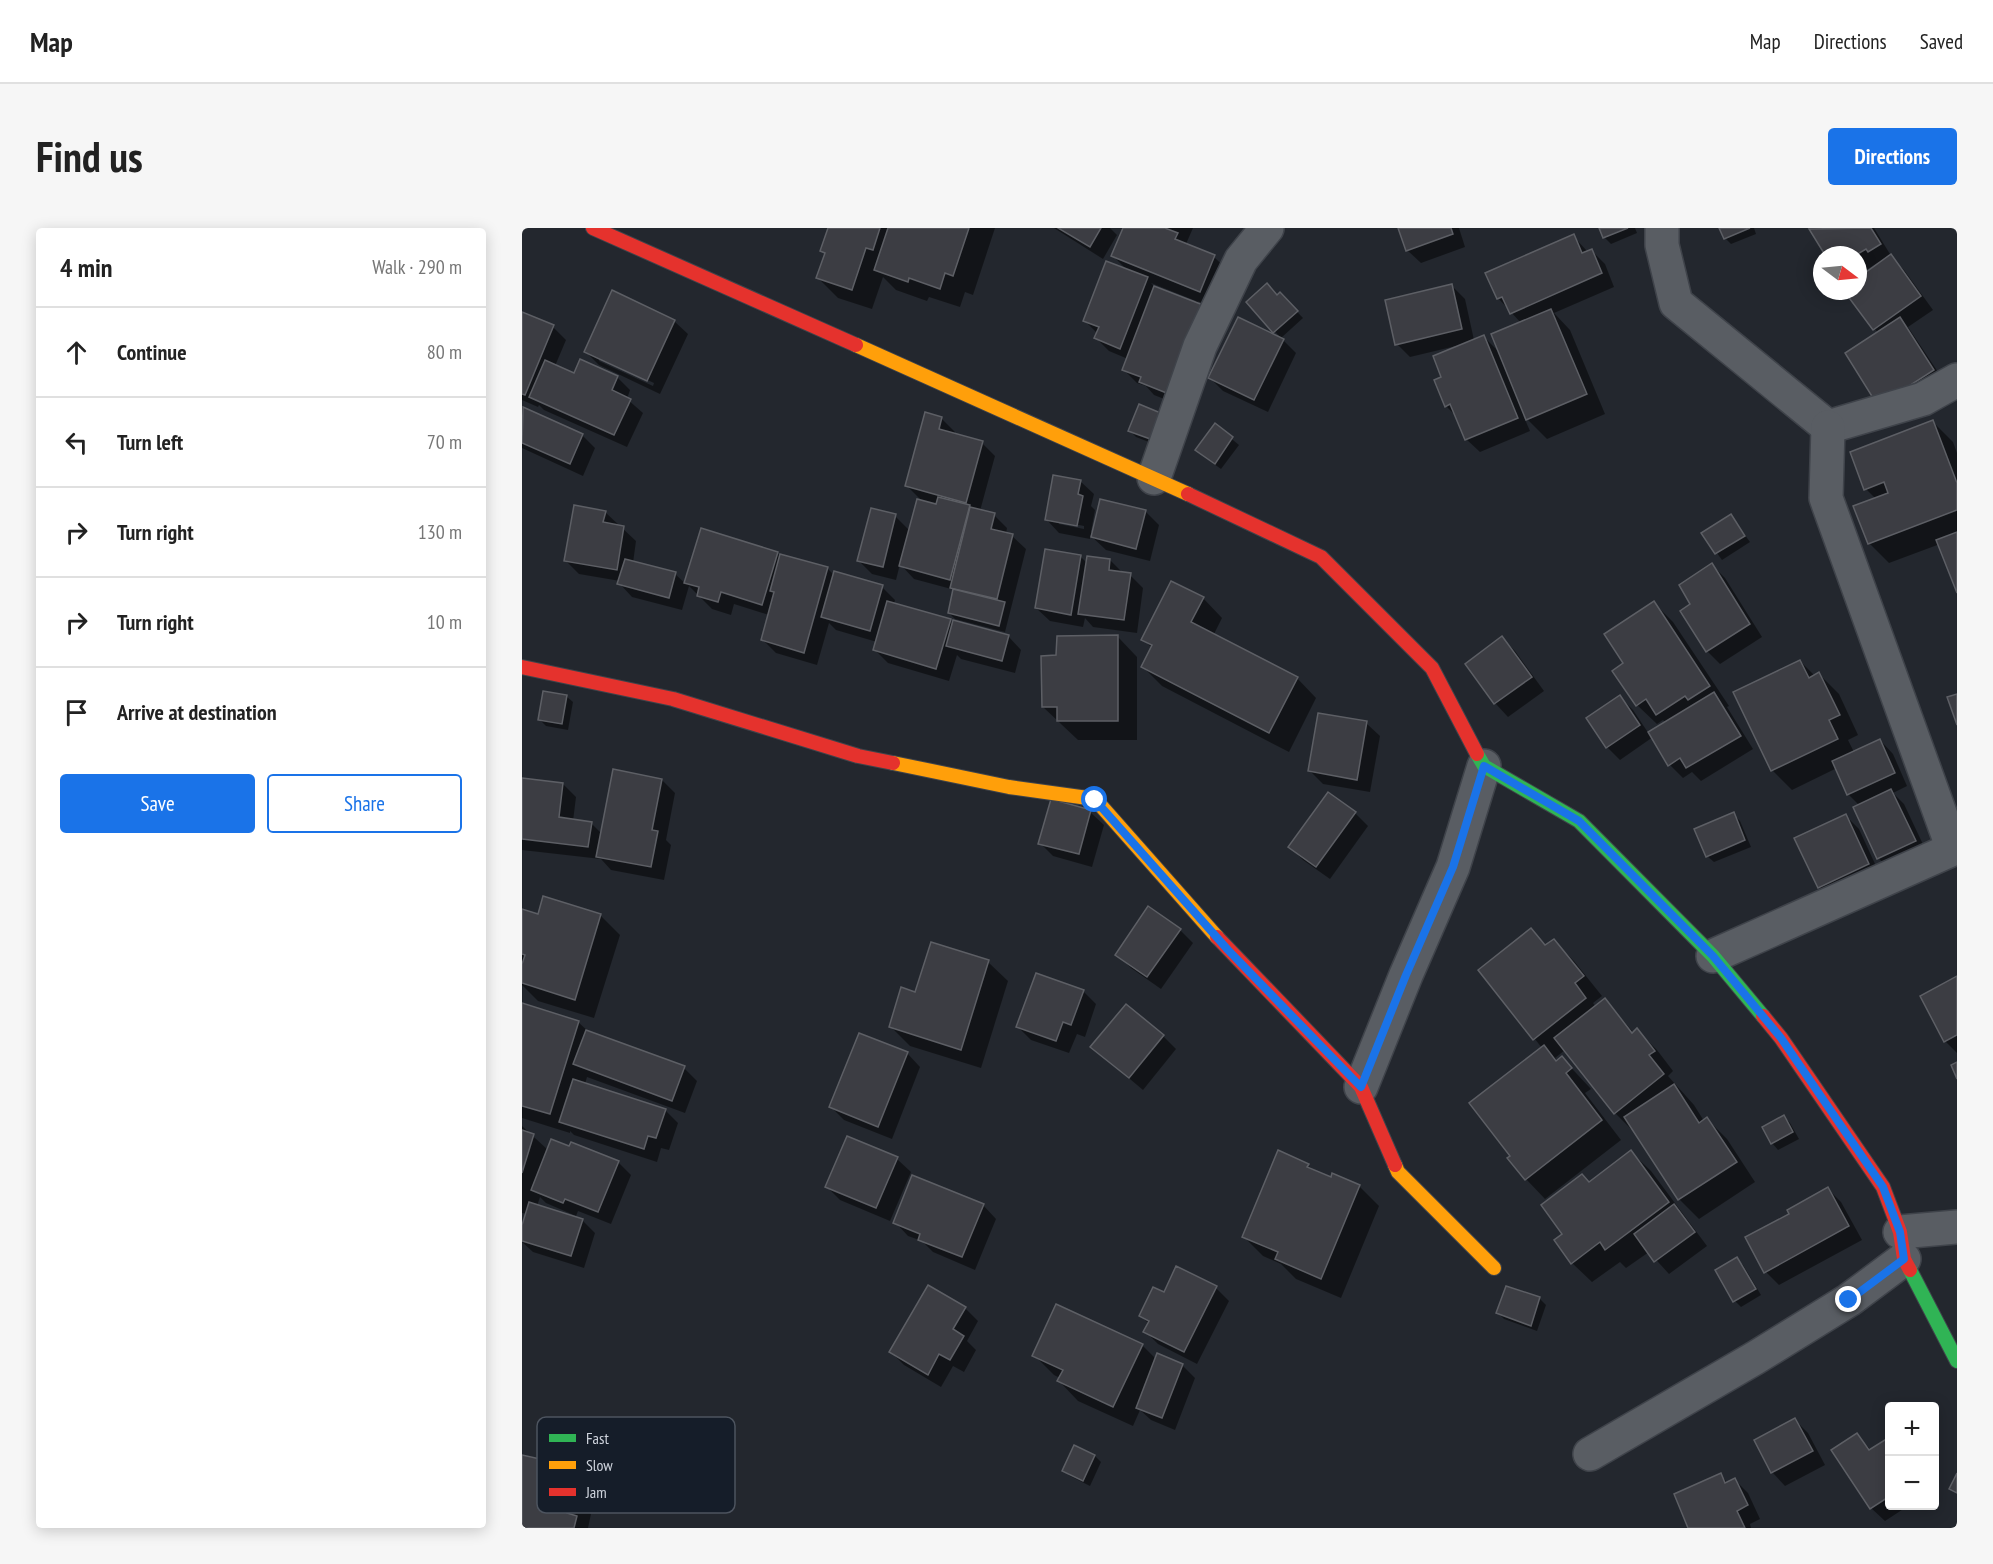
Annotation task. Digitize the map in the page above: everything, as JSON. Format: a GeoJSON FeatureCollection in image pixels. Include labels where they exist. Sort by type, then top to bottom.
{"type":"FeatureCollection","features":[{"type":"Feature","properties":{"kind":"street"},"geometry":{"type":"LineString","coordinates":[[593,228],[1154,478],[1321,557],[1432,668],[1484,766],[1579,821],[1713,956],[1781,1038],[1883,1187],[1902,1245],[1957,1361]]}},
{"type":"Feature","properties":{"kind":"street"},"geometry":{"type":"LineString","coordinates":[[1154,478],[1200,346],[1241,260],[1267,228]]}},
{"type":"Feature","properties":{"kind":"street"},"geometry":{"type":"LineString","coordinates":[[1662,228],[1662,245],[1676,303],[1828,427]]}},
{"type":"Feature","properties":{"kind":"street"},"geometry":{"type":"LineString","coordinates":[[1828,427],[1923,399],[1957,380]]}},
{"type":"Feature","properties":{"kind":"street"},"geometry":{"type":"LineString","coordinates":[[1713,956],[1955,848],[1826,498],[1828,427]]}},
{"type":"Feature","properties":{"kind":"street"},"geometry":{"type":"LineString","coordinates":[[522,667],[673,699],[858,756],[1009,787],[1095,800],[1228,950],[1361,1087],[1398,1172],[1494,1268]]}},
{"type":"Feature","properties":{"kind":"street"},"geometry":{"type":"LineString","coordinates":[[1361,1087],[1453,867],[1484,766]]}},
{"type":"Feature","properties":{"kind":"street"},"geometry":{"type":"LineString","coordinates":[[1590,1454],[1755,1358],[1849,1300],[1902,1245],[1957,1227]]}},
{"type":"Feature","properties":{"kind":"building"},"geometry":{"type":"Polygon","coordinates":[[[828,228],[880,228],[873,250],[866,248],[852,290],[816,278],[825,253],[820,251],[828,228]]]}},
{"type":"Feature","properties":{"kind":"building"},"geometry":{"type":"Polygon","coordinates":[[[888,228],[969,228],[953,276],[945,273],[940,289],[909,278],[908,282],[874,270],[888,228]]]}},
{"type":"Feature","properties":{"kind":"building"},"geometry":{"type":"Polygon","coordinates":[[[1058,228],[1101,228],[1090,247],[1058,228]]]}},
{"type":"Feature","properties":{"kind":"building"},"geometry":{"type":"Polygon","coordinates":[[[1123,228],[1165,228],[1178,233],[1175,239],[1215,255],[1200,292],[1111,256],[1123,228]]]}},
{"type":"Feature","properties":{"kind":"building"},"geometry":{"type":"Polygon","coordinates":[[[1398,228],[1451,228],[1453,234],[1406,251],[1398,228]]]}},
{"type":"Feature","properties":{"kind":"building"},"geometry":{"type":"Polygon","coordinates":[[[1599,228],[1628,228],[1603,238],[1599,228]]]}},
{"type":"Feature","properties":{"kind":"building"},"geometry":{"type":"Polygon","coordinates":[[[1719,228],[1750,228],[1724,239],[1719,228]]]}},
{"type":"Feature","properties":{"kind":"building"},"geometry":{"type":"Polygon","coordinates":[[[1871,228],[1881,244],[1868,252],[1867,246],[1819,246],[1809,229],[1871,228]]]}},
{"type":"Feature","properties":{"kind":"building"},"geometry":{"type":"Polygon","coordinates":[[[1574,234],[1582,253],[1592,249],[1602,273],[1510,314],[1502,297],[1497,299],[1485,273],[1574,234]]]}},
{"type":"Feature","properties":{"kind":"building"},"geometry":{"type":"Polygon","coordinates":[[[1891,254],[1921,296],[1873,330],[1851,300],[1867,300],[1867,271],[1891,254]]]}},
{"type":"Feature","properties":{"kind":"building"},"geometry":{"type":"Polygon","coordinates":[[[1106,261],[1148,277],[1120,349],[1094,338],[1099,327],[1083,321],[1106,261]]]}},
{"type":"Feature","properties":{"kind":"building"},"geometry":{"type":"Polygon","coordinates":[[[1267,283],[1277,295],[1280,292],[1298,311],[1273,333],[1246,302],[1267,283]]]}},
{"type":"Feature","properties":{"kind":"building"},"geometry":{"type":"Polygon","coordinates":[[[1452,284],[1462,329],[1395,345],[1385,300],[1452,284]]]}},
{"type":"Feature","properties":{"kind":"building"},"geometry":{"type":"Polygon","coordinates":[[[1154,286],[1203,305],[1169,394],[1139,382],[1141,377],[1122,370],[1154,286]]]}},
{"type":"Feature","properties":{"kind":"building"},"geometry":{"type":"Polygon","coordinates":[[[612,290],[675,320],[647,381],[584,352],[612,290]]]}},
{"type":"Feature","properties":{"kind":"building"},"geometry":{"type":"Polygon","coordinates":[[[1551,309],[1587,394],[1526,420],[1491,334],[1551,309]]]}},
{"type":"Feature","properties":{"kind":"building"},"geometry":{"type":"Polygon","coordinates":[[[522,312],[554,325],[525,395],[522,394],[522,312]]]}},
{"type":"Feature","properties":{"kind":"building"},"geometry":{"type":"Polygon","coordinates":[[[1238,317],[1284,339],[1254,400],[1208,378],[1238,317]]]}},
{"type":"Feature","properties":{"kind":"building"},"geometry":{"type":"Polygon","coordinates":[[[1900,317],[1934,370],[1878,406],[1845,353],[1900,317]]]}},
{"type":"Feature","properties":{"kind":"building"},"geometry":{"type":"Polygon","coordinates":[[[1484,335],[1518,418],[1465,440],[1450,404],[1445,407],[1434,380],[1441,377],[1433,356],[1484,335]]]}},
{"type":"Feature","properties":{"kind":"building"},"geometry":{"type":"Polygon","coordinates":[[[580,359],[618,376],[612,390],[631,399],[614,435],[529,397],[545,360],[574,373],[580,359]]]}},
{"type":"Feature","properties":{"kind":"building"},"geometry":{"type":"Polygon","coordinates":[[[1139,404],[1163,414],[1153,440],[1128,431],[1139,404]]]}},
{"type":"Feature","properties":{"kind":"building"},"geometry":{"type":"Polygon","coordinates":[[[523,407],[583,434],[570,464],[522,443],[523,407]]]}},
{"type":"Feature","properties":{"kind":"building"},"geometry":{"type":"Polygon","coordinates":[[[925,412],[942,417],[939,429],[983,441],[966,503],[905,486],[925,412]]]}},
{"type":"Feature","properties":{"kind":"building"},"geometry":{"type":"Polygon","coordinates":[[[1933,420],[1957,483],[1957,510],[1868,544],[1853,506],[1888,493],[1884,482],[1864,490],[1850,452],[1933,420]]]}},
{"type":"Feature","properties":{"kind":"building"},"geometry":{"type":"Polygon","coordinates":[[[1215,423],[1233,437],[1215,464],[1195,450],[1215,423]]]}},
{"type":"Feature","properties":{"kind":"building"},"geometry":{"type":"Polygon","coordinates":[[[1053,475],[1081,480],[1078,494],[1083,496],[1077,526],[1045,520],[1053,475]]]}},
{"type":"Feature","properties":{"kind":"building"},"geometry":{"type":"Polygon","coordinates":[[[938,497],[970,505],[950,580],[899,566],[917,499],[936,504],[938,497]]]}},
{"type":"Feature","properties":{"kind":"building"},"geometry":{"type":"Polygon","coordinates":[[[1100,499],[1146,510],[1136,549],[1091,537],[1100,499]]]}},
{"type":"Feature","properties":{"kind":"building"},"geometry":{"type":"Polygon","coordinates":[[[574,505],[606,511],[603,522],[624,526],[617,570],[564,561],[574,505]]]}},
{"type":"Feature","properties":{"kind":"building"},"geometry":{"type":"Polygon","coordinates":[[[970,507],[995,513],[991,529],[1013,534],[997,599],[950,588],[970,507]]]}},
{"type":"Feature","properties":{"kind":"building"},"geometry":{"type":"Polygon","coordinates":[[[871,508],[896,514],[883,567],[857,561],[871,508]]]}},
{"type":"Feature","properties":{"kind":"building"},"geometry":{"type":"Polygon","coordinates":[[[1731,514],[1745,536],[1715,554],[1701,533],[1731,514]]]}},
{"type":"Feature","properties":{"kind":"building"},"geometry":{"type":"Polygon","coordinates":[[[701,528],[778,552],[762,605],[721,592],[718,602],[697,596],[699,587],[684,583],[701,528]]]}},
{"type":"Feature","properties":{"kind":"building"},"geometry":{"type":"Polygon","coordinates":[[[1957,532],[1957,593],[1936,540],[1957,532]]]}},
{"type":"Feature","properties":{"kind":"building"},"geometry":{"type":"Polygon","coordinates":[[[1045,549],[1081,555],[1071,615],[1035,608],[1045,549]]]}},
{"type":"Feature","properties":{"kind":"building"},"geometry":{"type":"Polygon","coordinates":[[[780,554],[828,567],[804,653],[761,640],[774,592],[770,591],[780,554]]]}},
{"type":"Feature","properties":{"kind":"building"},"geometry":{"type":"Polygon","coordinates":[[[1087,556],[1110,559],[1109,570],[1131,573],[1124,620],[1078,614],[1087,556]]]}},
{"type":"Feature","properties":{"kind":"building"},"geometry":{"type":"Polygon","coordinates":[[[625,559],[676,572],[669,598],[617,584],[625,559]]]}},
{"type":"Feature","properties":{"kind":"building"},"geometry":{"type":"Polygon","coordinates":[[[1712,563],[1750,624],[1706,652],[1680,611],[1690,604],[1679,585],[1712,563]]]}},
{"type":"Feature","properties":{"kind":"building"},"geometry":{"type":"Polygon","coordinates":[[[834,571],[883,585],[870,631],[821,617],[834,571]]]}},
{"type":"Feature","properties":{"kind":"building"},"geometry":{"type":"Polygon","coordinates":[[[1171,581],[1204,597],[1191,622],[1298,677],[1269,733],[1141,667],[1152,645],[1141,640],[1171,581]]]}},
{"type":"Feature","properties":{"kind":"building"},"geometry":{"type":"Polygon","coordinates":[[[953,589],[1005,602],[999,626],[948,613],[953,589]]]}},
{"type":"Feature","properties":{"kind":"building"},"geometry":{"type":"Polygon","coordinates":[[[887,601],[951,619],[936,669],[873,650],[887,601]]]}},
{"type":"Feature","properties":{"kind":"building"},"geometry":{"type":"Polygon","coordinates":[[[1654,601],[1710,686],[1688,700],[1685,696],[1656,715],[1646,699],[1636,706],[1612,671],[1623,663],[1604,634],[1654,601]]]}},
{"type":"Feature","properties":{"kind":"building"},"geometry":{"type":"Polygon","coordinates":[[[953,620],[1009,635],[1002,661],[946,646],[953,620]]]}},
{"type":"Feature","properties":{"kind":"building"},"geometry":{"type":"Polygon","coordinates":[[[1118,635],[1118,721],[1057,721],[1057,707],[1042,707],[1041,656],[1056,655],[1057,636],[1118,635]]]}},
{"type":"Feature","properties":{"kind":"building"},"geometry":{"type":"Polygon","coordinates":[[[1502,636],[1532,677],[1494,704],[1465,664],[1502,636]]]}},
{"type":"Feature","properties":{"kind":"building"},"geometry":{"type":"Polygon","coordinates":[[[1800,660],[1809,678],[1819,672],[1840,715],[1829,720],[1838,739],[1771,771],[1733,692],[1800,660]]]}},
{"type":"Feature","properties":{"kind":"building"},"geometry":{"type":"Polygon","coordinates":[[[543,691],[567,695],[562,724],[538,720],[543,691]]]}},
{"type":"Feature","properties":{"kind":"building"},"geometry":{"type":"Polygon","coordinates":[[[1714,692],[1741,736],[1686,768],[1680,758],[1668,766],[1648,732],[1714,692]]]}},
{"type":"Feature","properties":{"kind":"building"},"geometry":{"type":"Polygon","coordinates":[[[1957,694],[1957,725],[1947,697],[1957,694]]]}},
{"type":"Feature","properties":{"kind":"building"},"geometry":{"type":"Polygon","coordinates":[[[1620,695],[1640,725],[1606,748],[1586,718],[1620,695]]]}},
{"type":"Feature","properties":{"kind":"building"},"geometry":{"type":"Polygon","coordinates":[[[1318,713],[1367,721],[1357,780],[1308,771],[1318,713]]]}},
{"type":"Feature","properties":{"kind":"building"},"geometry":{"type":"Polygon","coordinates":[[[1880,739],[1895,773],[1847,795],[1832,761],[1880,739]]]}},
{"type":"Feature","properties":{"kind":"building"},"geometry":{"type":"Polygon","coordinates":[[[613,769],[662,779],[652,830],[658,831],[651,867],[596,857],[613,769]]]}},
{"type":"Feature","properties":{"kind":"building"},"geometry":{"type":"Polygon","coordinates":[[[522,778],[563,783],[559,817],[592,822],[588,847],[522,839],[522,778]]]}},
{"type":"Feature","properties":{"kind":"building"},"geometry":{"type":"Polygon","coordinates":[[[1891,789],[1916,841],[1877,859],[1853,807],[1891,789]]]}},
{"type":"Feature","properties":{"kind":"building"},"geometry":{"type":"Polygon","coordinates":[[[1328,792],[1356,812],[1316,867],[1288,847],[1328,792]]]}},
{"type":"Feature","properties":{"kind":"building"},"geometry":{"type":"Polygon","coordinates":[[[1051,799],[1091,810],[1079,854],[1038,844],[1051,799]]]}},
{"type":"Feature","properties":{"kind":"building"},"geometry":{"type":"Polygon","coordinates":[[[1734,812],[1745,840],[1706,857],[1694,829],[1734,812]]]}},
{"type":"Feature","properties":{"kind":"building"},"geometry":{"type":"Polygon","coordinates":[[[1846,814],[1869,864],[1818,888],[1794,838],[1846,814]]]}},
{"type":"Feature","properties":{"kind":"building"},"geometry":{"type":"Polygon","coordinates":[[[543,896],[601,914],[575,1000],[522,983],[522,964],[525,955],[522,954],[522,909],[538,914],[543,896]]]}},
{"type":"Feature","properties":{"kind":"building"},"geometry":{"type":"Polygon","coordinates":[[[1148,906],[1181,929],[1147,977],[1115,955],[1148,906]]]}},
{"type":"Feature","properties":{"kind":"building"},"geometry":{"type":"Polygon","coordinates":[[[1531,928],[1545,945],[1554,939],[1584,976],[1575,983],[1586,998],[1533,1040],[1478,970],[1531,928]]]}},
{"type":"Feature","properties":{"kind":"building"},"geometry":{"type":"Polygon","coordinates":[[[931,942],[989,960],[961,1050],[889,1027],[901,987],[915,992],[931,942]]]}},
{"type":"Feature","properties":{"kind":"building"},"geometry":{"type":"Polygon","coordinates":[[[1036,973],[1084,990],[1071,1025],[1063,1022],[1056,1041],[1016,1027],[1036,973]]]}},
{"type":"Feature","properties":{"kind":"building"},"geometry":{"type":"Polygon","coordinates":[[[1957,976],[1957,1035],[1944,1042],[1920,996],[1957,976]]]}},
{"type":"Feature","properties":{"kind":"building"},"geometry":{"type":"Polygon","coordinates":[[[1605,998],[1632,1033],[1637,1028],[1655,1051],[1649,1055],[1664,1074],[1614,1114],[1554,1038],[1605,998]]]}},
{"type":"Feature","properties":{"kind":"building"},"geometry":{"type":"Polygon","coordinates":[[[522,1003],[579,1021],[550,1114],[522,1106],[522,1003]]]}},
{"type":"Feature","properties":{"kind":"building"},"geometry":{"type":"Polygon","coordinates":[[[1126,1004],[1164,1035],[1129,1078],[1090,1047],[1126,1004]]]}},
{"type":"Feature","properties":{"kind":"building"},"geometry":{"type":"Polygon","coordinates":[[[586,1030],[685,1066],[672,1101],[573,1064],[586,1030]]]}},
{"type":"Feature","properties":{"kind":"building"},"geometry":{"type":"Polygon","coordinates":[[[859,1033],[908,1052],[878,1127],[829,1107],[859,1033]]]}},
{"type":"Feature","properties":{"kind":"building"},"geometry":{"type":"Polygon","coordinates":[[[1544,1045],[1556,1061],[1562,1056],[1572,1068],[1566,1073],[1602,1120],[1525,1180],[1507,1158],[1510,1156],[1469,1103],[1544,1045]]]}},
{"type":"Feature","properties":{"kind":"building"},"geometry":{"type":"Polygon","coordinates":[[[1957,1062],[1957,1079],[1951,1065],[1957,1062]]]}},
{"type":"Feature","properties":{"kind":"building"},"geometry":{"type":"Polygon","coordinates":[[[573,1079],[666,1109],[656,1138],[648,1136],[644,1149],[559,1122],[573,1079]]]}},
{"type":"Feature","properties":{"kind":"building"},"geometry":{"type":"Polygon","coordinates":[[[1674,1084],[1699,1123],[1707,1117],[1737,1162],[1678,1200],[1624,1117],[1674,1084]]]}},
{"type":"Feature","properties":{"kind":"building"},"geometry":{"type":"Polygon","coordinates":[[[1784,1115],[1793,1132],[1771,1144],[1762,1127],[1784,1115]]]}},
{"type":"Feature","properties":{"kind":"building"},"geometry":{"type":"Polygon","coordinates":[[[522,1130],[534,1134],[522,1173],[522,1130]]]}},
{"type":"Feature","properties":{"kind":"building"},"geometry":{"type":"Polygon","coordinates":[[[847,1136],[898,1157],[876,1208],[825,1187],[847,1136]]]}},
{"type":"Feature","properties":{"kind":"building"},"geometry":{"type":"Polygon","coordinates":[[[551,1139],[569,1146],[571,1142],[619,1161],[598,1212],[565,1199],[563,1203],[531,1190],[551,1139]]]}},
{"type":"Feature","properties":{"kind":"building"},"geometry":{"type":"Polygon","coordinates":[[[1278,1150],[1309,1164],[1307,1167],[1331,1177],[1332,1173],[1360,1185],[1321,1279],[1275,1259],[1278,1252],[1242,1237],[1278,1150]]]}},
{"type":"Feature","properties":{"kind":"building"},"geometry":{"type":"Polygon","coordinates":[[[1631,1150],[1669,1202],[1605,1250],[1600,1242],[1571,1264],[1554,1240],[1562,1234],[1541,1205],[1582,1174],[1589,1182],[1631,1150]]]}},
{"type":"Feature","properties":{"kind":"building"},"geometry":{"type":"Polygon","coordinates":[[[912,1175],[984,1204],[962,1257],[918,1240],[920,1234],[893,1223],[912,1175]]]}},
{"type":"Feature","properties":{"kind":"building"},"geometry":{"type":"Polygon","coordinates":[[[1828,1187],[1849,1226],[1764,1273],[1745,1237],[1789,1214],[1787,1210],[1828,1187]]]}},
{"type":"Feature","properties":{"kind":"building"},"geometry":{"type":"Polygon","coordinates":[[[529,1202],[583,1219],[571,1256],[522,1241],[522,1225],[529,1202]]]}},
{"type":"Feature","properties":{"kind":"building"},"geometry":{"type":"Polygon","coordinates":[[[1674,1204],[1695,1232],[1654,1262],[1634,1234],[1674,1204]]]}},
{"type":"Feature","properties":{"kind":"building"},"geometry":{"type":"Polygon","coordinates":[[[1737,1257],[1756,1289],[1733,1302],[1715,1270],[1737,1257]]]}},
{"type":"Feature","properties":{"kind":"building"},"geometry":{"type":"Polygon","coordinates":[[[1176,1266],[1217,1286],[1184,1352],[1143,1332],[1149,1321],[1139,1316],[1153,1287],[1164,1292],[1176,1266]]]}},
{"type":"Feature","properties":{"kind":"building"},"geometry":{"type":"Polygon","coordinates":[[[928,1285],[966,1307],[953,1329],[964,1336],[950,1360],[939,1354],[928,1375],[889,1352],[928,1285]]]}},
{"type":"Feature","properties":{"kind":"building"},"geometry":{"type":"Polygon","coordinates":[[[1506,1286],[1540,1297],[1531,1326],[1496,1313],[1506,1286]]]}},
{"type":"Feature","properties":{"kind":"building"},"geometry":{"type":"Polygon","coordinates":[[[1056,1304],[1143,1344],[1113,1407],[1057,1381],[1063,1370],[1032,1356],[1056,1304]]]}},
{"type":"Feature","properties":{"kind":"building"},"geometry":{"type":"Polygon","coordinates":[[[1157,1353],[1183,1364],[1162,1418],[1136,1408],[1157,1353]]]}},
{"type":"Feature","properties":{"kind":"building"},"geometry":{"type":"Polygon","coordinates":[[[1795,1418],[1813,1451],[1771,1473],[1754,1440],[1795,1418]]]}},
{"type":"Feature","properties":{"kind":"building"},"geometry":{"type":"Polygon","coordinates":[[[1857,1433],[1869,1450],[1885,1440],[1885,1499],[1870,1509],[1831,1450],[1857,1433]]]}},
{"type":"Feature","properties":{"kind":"building"},"geometry":{"type":"Polygon","coordinates":[[[1074,1445],[1095,1455],[1083,1481],[1062,1471],[1074,1445]]]}},
{"type":"Feature","properties":{"kind":"building"},"geometry":{"type":"Polygon","coordinates":[[[522,1455],[537,1458],[537,1513],[567,1513],[577,1516],[574,1528],[522,1528],[522,1455]]]}},
{"type":"Feature","properties":{"kind":"building"},"geometry":{"type":"Polygon","coordinates":[[[1721,1473],[1725,1483],[1735,1478],[1748,1505],[1737,1511],[1745,1528],[1688,1528],[1674,1494],[1721,1473]]]}},
{"type":"Feature","properties":{"kind":"building"},"geometry":{"type":"Polygon","coordinates":[[[1957,1473],[1957,1493],[1949,1489],[1957,1473]]]}},
{"type":"Feature","properties":{"kind":"traffic: fast"},"geometry":{"type":"LineString","coordinates":[[1477,754],[1484,766],[1579,821],[1713,956],[1763,1016]]}},
{"type":"Feature","properties":{"kind":"traffic: fast"},"geometry":{"type":"LineString","coordinates":[[1910,1270],[1957,1361]]}},
{"type":"Feature","properties":{"kind":"traffic: slow"},"geometry":{"type":"LineString","coordinates":[[856,345],[1188,494]]}},
{"type":"Feature","properties":{"kind":"traffic: slow"},"geometry":{"type":"LineString","coordinates":[[893,763],[1009,787],[1095,799],[1217,937]]}},
{"type":"Feature","properties":{"kind":"traffic: slow"},"geometry":{"type":"LineString","coordinates":[[1395,1165],[1398,1172],[1494,1268]]}},
{"type":"Feature","properties":{"kind":"traffic: jam"},"geometry":{"type":"LineString","coordinates":[[593,228],[856,345]]}},
{"type":"Feature","properties":{"kind":"traffic: jam"},"geometry":{"type":"LineString","coordinates":[[1188,494],[1321,557],[1432,668],[1477,754]]}},
{"type":"Feature","properties":{"kind":"traffic: jam"},"geometry":{"type":"LineString","coordinates":[[522,667],[673,699],[858,756],[893,763]]}},
{"type":"Feature","properties":{"kind":"traffic: jam"},"geometry":{"type":"LineString","coordinates":[[1217,937],[1361,1087],[1395,1165]]}},
{"type":"Feature","properties":{"kind":"traffic: jam"},"geometry":{"type":"LineString","coordinates":[[1763,1016],[1781,1038],[1883,1187],[1900,1232],[1904,1259],[1910,1270]]}},
{"type":"Feature","properties":{"kind":"route"},"geometry":{"type":"LineString","coordinates":[[1095,800],[1228,950],[1361,1087],[1453,867],[1484,766],[1579,821],[1713,956],[1781,1038],[1883,1187],[1900,1232],[1904,1259],[1849,1300]]}}]}
